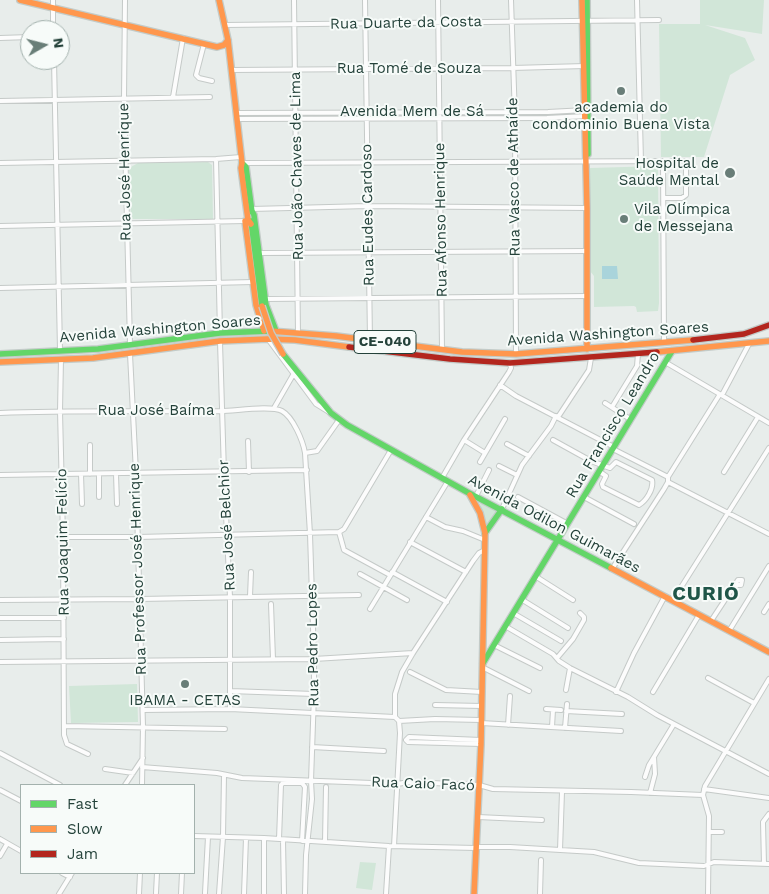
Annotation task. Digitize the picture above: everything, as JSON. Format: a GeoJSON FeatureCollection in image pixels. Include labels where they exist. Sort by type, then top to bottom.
{"type":"FeatureCollection","features":[{"type":"Feature","properties":{"kind":"main road"},"geometry":{"type":"LineString","coordinates":[[20,0],[218,47],[224,46],[228,40]]}},
{"type":"Feature","properties":{"kind":"main road"},"geometry":{"type":"LineString","coordinates":[[219,0],[228,40],[242,160],[241,168],[248,222],[252,282],[256,305],[264,331]]}},
{"type":"Feature","properties":{"kind":"main road"},"geometry":{"type":"LineString","coordinates":[[582,0],[585,21]]}},
{"type":"Feature","properties":{"kind":"main road"},"geometry":{"type":"LineString","coordinates":[[587,0],[585,21],[588,153],[586,161],[587,349]]}},
{"type":"Feature","properties":{"kind":"main road"},"geometry":{"type":"LineString","coordinates":[[218,47],[226,56],[231,69]]}},
{"type":"Feature","properties":{"kind":"main road"},"geometry":{"type":"LineString","coordinates":[[242,160],[246,167],[252,218],[248,222]]}},
{"type":"Feature","properties":{"kind":"main road"},"geometry":{"type":"LineString","coordinates":[[251,209],[254,215],[265,298],[269,316],[276,331]]}},
{"type":"Feature","properties":{"kind":"main road","name":"Avenida Odilon Guimarães"},"geometry":{"type":"LineString","coordinates":[[248,222],[262,306],[270,333],[283,354],[331,413],[339,420],[467,492],[769,652]]}},
{"type":"Feature","properties":{"kind":"main road","name":"Avenida Washington Soares"},"geometry":{"type":"LineString","coordinates":[[0,354],[98,349],[220,333],[276,331],[370,339],[480,353],[516,354],[721,338],[744,334],[769,325]]}},
{"type":"Feature","properties":{"kind":"main road","name":"Avenida Washington Soares"},"geometry":{"type":"LineString","coordinates":[[0,362],[130,354],[220,341],[268,339],[295,340],[450,359],[510,363],[591,358],[769,341]]}},
{"type":"Feature","properties":{"kind":"main road","name":"Rua Francisco Leandro"},"geometry":{"type":"LineString","coordinates":[[482,666],[672,351]]}},
{"type":"Feature","properties":{"kind":"main road"},"geometry":{"type":"LineString","coordinates":[[467,492],[476,504],[484,523],[485,533],[481,742],[474,894]]}},
{"type":"Feature","properties":{"kind":"main road"},"geometry":{"type":"LineString","coordinates":[[485,533],[502,509]]}},
{"type":"Feature","properties":{"kind":"main road"},"geometry":{"type":"LineString","coordinates":[[483,644],[484,652],[493,647]]}},
{"type":"Feature","properties":{"kind":"street"},"geometry":{"type":"LineString","coordinates":[[53,0],[53,20]]}},
{"type":"Feature","properties":{"kind":"street","name":"Rua José Henrique"},"geometry":{"type":"LineString","coordinates":[[125,0],[124,99],[130,344]]}},
{"type":"Feature","properties":{"kind":"street","name":"Rua João Chaves de Lima"},"geometry":{"type":"LineString","coordinates":[[294,0],[298,332]]}},
{"type":"Feature","properties":{"kind":"street","name":"Rua Eudes Cardoso"},"geometry":{"type":"LineString","coordinates":[[365,0],[370,339]]}},
{"type":"Feature","properties":{"kind":"street","name":"Rua Afonso Henrique"},"geometry":{"type":"LineString","coordinates":[[438,0],[442,349]]}},
{"type":"Feature","properties":{"kind":"street","name":"Rua Vasco de Athaíde"},"geometry":{"type":"LineString","coordinates":[[511,0],[516,354]]}},
{"type":"Feature","properties":{"kind":"street"},"geometry":{"type":"LineString","coordinates":[[637,0],[641,161]]}},
{"type":"Feature","properties":{"kind":"street","name":"Rua Duarte da Costa"},"geometry":{"type":"LineString","coordinates":[[225,25],[659,20]]}},
{"type":"Feature","properties":{"kind":"street"},"geometry":{"type":"LineString","coordinates":[[0,38],[20,37]]}},
{"type":"Feature","properties":{"kind":"street"},"geometry":{"type":"LineString","coordinates":[[173,98],[183,38]]}},
{"type":"Feature","properties":{"kind":"street"},"geometry":{"type":"LineString","coordinates":[[204,44],[196,75],[212,81]]}},
{"type":"Feature","properties":{"kind":"street","name":"Rua Tomé de Souza"},"geometry":{"type":"LineString","coordinates":[[231,69],[585,66]]}},
{"type":"Feature","properties":{"kind":"street"},"geometry":{"type":"LineString","coordinates":[[54,70],[60,352]]}},
{"type":"Feature","properties":{"kind":"street"},"geometry":{"type":"LineString","coordinates":[[0,101],[210,98]]}},
{"type":"Feature","properties":{"kind":"street"},"geometry":{"type":"LineString","coordinates":[[331,112],[331,118]]}},
{"type":"Feature","properties":{"kind":"street","name":"Avenida Mem de Sá"},"geometry":{"type":"LineString","coordinates":[[236,116],[264,118],[331,112],[403,118],[548,118],[586,113]]}},
{"type":"Feature","properties":{"kind":"street"},"geometry":{"type":"LineString","coordinates":[[403,112],[403,118]]}},
{"type":"Feature","properties":{"kind":"street","name":"Avenida Mem de Sá"},"geometry":{"type":"LineString","coordinates":[[236,116],[264,113],[331,118],[403,112],[586,113]]}},
{"type":"Feature","properties":{"kind":"street"},"geometry":{"type":"LineString","coordinates":[[474,112],[474,118]]}},
{"type":"Feature","properties":{"kind":"street"},"geometry":{"type":"LineString","coordinates":[[548,112],[548,118]]}},
{"type":"Feature","properties":{"kind":"street"},"geometry":{"type":"LineString","coordinates":[[264,113],[264,118]]}},
{"type":"Feature","properties":{"kind":"street"},"geometry":{"type":"LineString","coordinates":[[216,159],[220,333]]}},
{"type":"Feature","properties":{"kind":"street"},"geometry":{"type":"LineString","coordinates":[[0,163],[216,159],[297,163],[685,162],[687,192],[682,198],[664,198]]}},
{"type":"Feature","properties":{"kind":"street","name":"Rua Francisco Leandro"},"geometry":{"type":"LineString","coordinates":[[664,161],[664,343]]}},
{"type":"Feature","properties":{"kind":"street"},"geometry":{"type":"LineString","coordinates":[[251,209],[368,206],[587,208]]}},
{"type":"Feature","properties":{"kind":"street"},"geometry":{"type":"LineString","coordinates":[[0,226],[248,222]]}},
{"type":"Feature","properties":{"kind":"street"},"geometry":{"type":"LineString","coordinates":[[259,253],[587,251]]}},
{"type":"Feature","properties":{"kind":"street"},"geometry":{"type":"LineString","coordinates":[[0,288],[252,282]]}},
{"type":"Feature","properties":{"kind":"street"},"geometry":{"type":"LineString","coordinates":[[265,298],[587,296]]}},
{"type":"Feature","properties":{"kind":"street","name":"Avenida Odilon Guimarães"},"geometry":{"type":"LineString","coordinates":[[268,339],[316,404],[331,413]]}},
{"type":"Feature","properties":{"kind":"street","name":"Rua José Belchior"},"geometry":{"type":"LineString","coordinates":[[220,341],[230,597],[230,709]]}},
{"type":"Feature","properties":{"kind":"street"},"geometry":{"type":"LineString","coordinates":[[612,569],[721,394],[749,344]]}},
{"type":"Feature","properties":{"kind":"street","name":"Rua Professor José Henrique"},"geometry":{"type":"LineString","coordinates":[[130,354],[136,473],[144,726],[142,784]]}},
{"type":"Feature","properties":{"kind":"street"},"geometry":{"type":"LineString","coordinates":[[612,407],[636,366],[638,354]]}},
{"type":"Feature","properties":{"kind":"street"},"geometry":{"type":"LineString","coordinates":[[502,509],[529,456],[589,370],[591,358]]}},
{"type":"Feature","properties":{"kind":"street","name":"Rua Joaquim Felício"},"geometry":{"type":"LineString","coordinates":[[61,359],[60,411],[65,726]]}},
{"type":"Feature","properties":{"kind":"street"},"geometry":{"type":"LineString","coordinates":[[665,362],[769,423]]}},
{"type":"Feature","properties":{"kind":"street"},"geometry":{"type":"LineString","coordinates":[[370,609],[426,517],[464,440],[509,372],[511,368],[510,363]]}},
{"type":"Feature","properties":{"kind":"street"},"geometry":{"type":"LineString","coordinates":[[274,408],[293,375]]}},
{"type":"Feature","properties":{"kind":"street"},"geometry":{"type":"LineString","coordinates":[[500,385],[516,396],[557,416],[769,534]]}},
{"type":"Feature","properties":{"kind":"street"},"geometry":{"type":"LineString","coordinates":[[605,403],[630,419]]}},
{"type":"Feature","properties":{"kind":"street","name":"Rua José Baíma"},"geometry":{"type":"LineString","coordinates":[[0,413],[132,410],[223,411],[274,408]]}},
{"type":"Feature","properties":{"kind":"street","name":"Rua Pedro Lopes"},"geometry":{"type":"LineString","coordinates":[[274,408],[284,412],[302,439],[307,470],[313,595],[314,713],[312,798],[305,894]]}},
{"type":"Feature","properties":{"kind":"street"},"geometry":{"type":"LineString","coordinates":[[724,472],[758,417]]}},
{"type":"Feature","properties":{"kind":"street"},"geometry":{"type":"LineString","coordinates":[[480,462],[505,419]]}},
{"type":"Feature","properties":{"kind":"street"},"geometry":{"type":"LineString","coordinates":[[305,453],[316,451],[339,420]]}},
{"type":"Feature","properties":{"kind":"street"},"geometry":{"type":"LineString","coordinates":[[464,440],[486,453]]}},
{"type":"Feature","properties":{"kind":"street"},"geometry":{"type":"LineString","coordinates":[[553,440],[591,461],[610,468],[614,462],[618,462],[652,480],[652,488],[639,506],[603,487],[602,484],[606,476],[600,472]]}},
{"type":"Feature","properties":{"kind":"street"},"geometry":{"type":"LineString","coordinates":[[248,441],[249,472]]}},
{"type":"Feature","properties":{"kind":"street"},"geometry":{"type":"LineString","coordinates":[[506,444],[529,456]]}},
{"type":"Feature","properties":{"kind":"street"},"geometry":{"type":"LineString","coordinates":[[90,445],[90,474]]}},
{"type":"Feature","properties":{"kind":"street"},"geometry":{"type":"LineString","coordinates":[[673,600],[769,448]]}},
{"type":"Feature","properties":{"kind":"street"},"geometry":{"type":"LineString","coordinates":[[63,537],[339,532],[344,529],[391,450]]}},
{"type":"Feature","properties":{"kind":"street"},"geometry":{"type":"LineString","coordinates":[[500,466],[518,475]]}},
{"type":"Feature","properties":{"kind":"street"},"geometry":{"type":"LineString","coordinates":[[0,476],[307,470]]}},
{"type":"Feature","properties":{"kind":"street"},"geometry":{"type":"LineString","coordinates":[[476,496],[489,470]]}},
{"type":"Feature","properties":{"kind":"street"},"geometry":{"type":"LineString","coordinates":[[81,474],[82,504]]}},
{"type":"Feature","properties":{"kind":"street"},"geometry":{"type":"LineString","coordinates":[[99,474],[99,497]]}},
{"type":"Feature","properties":{"kind":"street"},"geometry":{"type":"LineString","coordinates":[[116,474],[116,504]]}},
{"type":"Feature","properties":{"kind":"street"},"geometry":{"type":"LineString","coordinates":[[518,497],[568,524]]}},
{"type":"Feature","properties":{"kind":"street"},"geometry":{"type":"LineString","coordinates":[[584,497],[634,524]]}},
{"type":"Feature","properties":{"kind":"street"},"geometry":{"type":"LineString","coordinates":[[426,517],[445,527],[463,531],[485,540]]}},
{"type":"Feature","properties":{"kind":"street"},"geometry":{"type":"LineString","coordinates":[[339,532],[344,550],[447,602]]}},
{"type":"Feature","properties":{"kind":"street"},"geometry":{"type":"LineString","coordinates":[[410,542],[466,572]]}},
{"type":"Feature","properties":{"kind":"street"},"geometry":{"type":"LineString","coordinates":[[394,717],[397,686],[413,653],[478,554],[485,550]]}},
{"type":"Feature","properties":{"kind":"street"},"geometry":{"type":"LineString","coordinates":[[729,631],[769,566]]}},
{"type":"Feature","properties":{"kind":"street"},"geometry":{"type":"LineString","coordinates":[[250,596],[251,572]]}},
{"type":"Feature","properties":{"kind":"street"},"geometry":{"type":"LineString","coordinates":[[360,574],[407,600]]}},
{"type":"Feature","properties":{"kind":"street"},"geometry":{"type":"LineString","coordinates":[[535,576],[573,600]]}},
{"type":"Feature","properties":{"kind":"street"},"geometry":{"type":"LineString","coordinates":[[711,621],[734,585]]}},
{"type":"Feature","properties":{"kind":"street"},"geometry":{"type":"LineString","coordinates":[[0,600],[140,600],[359,595]]}},
{"type":"Feature","properties":{"kind":"street"},"geometry":{"type":"LineString","coordinates":[[616,692],[632,655],[665,596]]}},
{"type":"Feature","properties":{"kind":"street"},"geometry":{"type":"LineString","coordinates":[[521,599],[568,628]]}},
{"type":"Feature","properties":{"kind":"street"},"geometry":{"type":"LineString","coordinates":[[271,604],[273,660]]}},
{"type":"Feature","properties":{"kind":"street"},"geometry":{"type":"LineString","coordinates":[[764,612],[769,604]]}},
{"type":"Feature","properties":{"kind":"street"},"geometry":{"type":"LineString","coordinates":[[513,613],[561,641]]}},
{"type":"Feature","properties":{"kind":"street"},"geometry":{"type":"LineString","coordinates":[[557,658],[573,639],[584,620],[580,613]]}},
{"type":"Feature","properties":{"kind":"street"},"geometry":{"type":"LineString","coordinates":[[653,692],[699,615]]}},
{"type":"Feature","properties":{"kind":"street"},"geometry":{"type":"LineString","coordinates":[[0,618],[64,618]]}},
{"type":"Feature","properties":{"kind":"street"},"geometry":{"type":"LineString","coordinates":[[505,626],[554,654],[559,661],[570,668],[769,774]]}},
{"type":"Feature","properties":{"kind":"street"},"geometry":{"type":"LineString","coordinates":[[0,640],[64,639]]}},
{"type":"Feature","properties":{"kind":"street"},"geometry":{"type":"LineString","coordinates":[[493,647],[540,668]]}},
{"type":"Feature","properties":{"kind":"street"},"geometry":{"type":"LineString","coordinates":[[0,662],[65,660],[273,660],[413,653]]}},
{"type":"Feature","properties":{"kind":"street"},"geometry":{"type":"LineString","coordinates":[[482,666],[530,692]]}},
{"type":"Feature","properties":{"kind":"street"},"geometry":{"type":"LineString","coordinates":[[566,690],[570,668]]}},
{"type":"Feature","properties":{"kind":"street"},"geometry":{"type":"LineString","coordinates":[[410,672],[446,690],[482,692]]}},
{"type":"Feature","properties":{"kind":"street"},"geometry":{"type":"LineString","coordinates":[[708,678],[754,703]]}},
{"type":"Feature","properties":{"kind":"street"},"geometry":{"type":"LineString","coordinates":[[708,894],[709,810],[703,795],[704,790],[725,751],[769,679]]}},
{"type":"Feature","properties":{"kind":"street"},"geometry":{"type":"LineString","coordinates":[[230,691],[314,694]]}},
{"type":"Feature","properties":{"kind":"street"},"geometry":{"type":"LineString","coordinates":[[508,725],[510,696]]}},
{"type":"Feature","properties":{"kind":"street"},"geometry":{"type":"LineString","coordinates":[[565,728],[567,704]]}},
{"type":"Feature","properties":{"kind":"street"},"geometry":{"type":"LineString","coordinates":[[435,705],[482,706]]}},
{"type":"Feature","properties":{"kind":"street"},"geometry":{"type":"LineString","coordinates":[[143,710],[230,709],[394,717],[399,721],[435,719],[621,731]]}},
{"type":"Feature","properties":{"kind":"street"},"geometry":{"type":"LineString","coordinates":[[546,709],[561,710]]}},
{"type":"Feature","properties":{"kind":"street"},"geometry":{"type":"LineString","coordinates":[[552,727],[553,710]]}},
{"type":"Feature","properties":{"kind":"street"},"geometry":{"type":"LineString","coordinates":[[566,711],[622,714]]}},
{"type":"Feature","properties":{"kind":"street"},"geometry":{"type":"LineString","coordinates":[[386,894],[398,784],[399,721]]}},
{"type":"Feature","properties":{"kind":"street"},"geometry":{"type":"LineString","coordinates":[[644,777],[674,724]]}},
{"type":"Feature","properties":{"kind":"street"},"geometry":{"type":"LineString","coordinates":[[88,754],[67,744],[65,741],[65,726],[225,729]]}},
{"type":"Feature","properties":{"kind":"street"},"geometry":{"type":"LineString","coordinates":[[449,741],[408,742],[406,738],[481,742]]}},
{"type":"Feature","properties":{"kind":"street"},"geometry":{"type":"LineString","coordinates":[[312,747],[384,751]]}},
{"type":"Feature","properties":{"kind":"street"},"geometry":{"type":"LineString","coordinates":[[0,754],[58,784]]}},
{"type":"Feature","properties":{"kind":"street"},"geometry":{"type":"LineString","coordinates":[[650,793],[655,774],[654,757]]}},
{"type":"Feature","properties":{"kind":"street"},"geometry":{"type":"LineString","coordinates":[[126,784],[143,758]]}},
{"type":"Feature","properties":{"kind":"street","name":"Rua Caio Facó"},"geometry":{"type":"LineString","coordinates":[[142,767],[217,773],[242,778],[479,785],[493,789],[562,792],[703,795]]}},
{"type":"Feature","properties":{"kind":"street"},"geometry":{"type":"LineString","coordinates":[[104,768],[133,773]]}},
{"type":"Feature","properties":{"kind":"street"},"geometry":{"type":"LineString","coordinates":[[219,894],[223,837],[224,775]]}},
{"type":"Feature","properties":{"kind":"street"},"geometry":{"type":"LineString","coordinates":[[284,894],[281,840],[281,785],[283,783],[302,783],[305,787],[302,840]]}},
{"type":"Feature","properties":{"kind":"street"},"geometry":{"type":"LineString","coordinates":[[325,842],[326,787]]}},
{"type":"Feature","properties":{"kind":"street"},"geometry":{"type":"LineString","coordinates":[[0,790],[20,800]]}},
{"type":"Feature","properties":{"kind":"street"},"geometry":{"type":"LineString","coordinates":[[704,790],[769,798]]}},
{"type":"Feature","properties":{"kind":"street"},"geometry":{"type":"LineString","coordinates":[[560,850],[562,792]]}},
{"type":"Feature","properties":{"kind":"street"},"geometry":{"type":"LineString","coordinates":[[195,836],[264,838],[392,846],[560,850],[606,854],[639,863],[704,866],[708,864],[766,864],[763,822],[769,814]]}},
{"type":"Feature","properties":{"kind":"street"},"geometry":{"type":"LineString","coordinates":[[478,817],[542,820]]}},
{"type":"Feature","properties":{"kind":"street"},"geometry":{"type":"LineString","coordinates":[[709,832],[722,832]]}},
{"type":"Feature","properties":{"kind":"street"},"geometry":{"type":"LineString","coordinates":[[205,893],[208,837]]}},
{"type":"Feature","properties":{"kind":"street"},"geometry":{"type":"LineString","coordinates":[[244,894],[246,838]]}},
{"type":"Feature","properties":{"kind":"street"},"geometry":{"type":"LineString","coordinates":[[264,838],[264,894]]}},
{"type":"Feature","properties":{"kind":"street"},"geometry":{"type":"LineString","coordinates":[[0,840],[20,850]]}},
{"type":"Feature","properties":{"kind":"street"},"geometry":{"type":"LineString","coordinates":[[0,856],[7,844]]}},
{"type":"Feature","properties":{"kind":"street"},"geometry":{"type":"LineString","coordinates":[[540,894],[541,860]]}},
{"type":"Feature","properties":{"kind":"street"},"geometry":{"type":"LineString","coordinates":[[139,894],[140,874]]}},
{"type":"Feature","properties":{"kind":"street"},"geometry":{"type":"LineString","coordinates":[[156,894],[157,874]]}},
{"type":"Feature","properties":{"kind":"street"},"geometry":{"type":"LineString","coordinates":[[181,894],[182,874]]}},
{"type":"Feature","properties":{"kind":"street"},"geometry":{"type":"LineString","coordinates":[[59,894],[71,875]]}},
{"type":"Feature","properties":{"kind":"street"},"geometry":{"type":"LineString","coordinates":[[59,894],[64,894]]}},
{"type":"Feature","properties":{"kind":"green space"},"geometry":{"type":"Polygon","coordinates":[[[700,0],[764,0],[762,34],[705,25],[745,38],[755,60],[730,75],[704,157],[661,157],[659,24],[700,24],[700,0]]]}},
{"type":"Feature","properties":{"kind":"green space"},"geometry":{"type":"Polygon","coordinates":[[[208,162],[212,165],[213,219],[131,219],[129,168],[138,163],[208,162]]]}},
{"type":"Feature","properties":{"kind":"green space","name":"Vila Olímpica de Messejana"},"geometry":{"type":"Polygon","coordinates":[[[658,166],[658,311],[637,312],[634,306],[594,307],[594,276],[590,271],[590,168],[658,166]]]}},
{"type":"Feature","properties":{"kind":"green space"},"geometry":{"type":"Polygon","coordinates":[[[480,504],[497,511],[487,526],[480,504]]]}},
{"type":"Feature","properties":{"kind":"green space"},"geometry":{"type":"Polygon","coordinates":[[[137,684],[138,722],[71,723],[69,686],[137,684]]]}},
{"type":"Feature","properties":{"kind":"green space"},"geometry":{"type":"Polygon","coordinates":[[[360,862],[376,863],[372,890],[356,888],[360,862]]]}},
{"type":"Feature","properties":{"kind":"water"},"geometry":{"type":"Polygon","coordinates":[[[602,266],[617,266],[618,279],[602,279],[602,266]]]}},
{"type":"Feature","properties":{"kind":"traffic: fast"},"geometry":{"type":"LineString","coordinates":[[587,0],[588,154]]}},
{"type":"Feature","properties":{"kind":"traffic: fast"},"geometry":{"type":"LineString","coordinates":[[242,163],[246,167],[252,212]]}},
{"type":"Feature","properties":{"kind":"traffic: fast"},"geometry":{"type":"LineString","coordinates":[[251,209],[254,215],[266,305],[276,331]]}},
{"type":"Feature","properties":{"kind":"traffic: fast"},"geometry":{"type":"LineString","coordinates":[[251,221],[262,306]]}},
{"type":"Feature","properties":{"kind":"traffic: fast"},"geometry":{"type":"LineString","coordinates":[[0,354],[98,349],[220,333],[270,331]]}},
{"type":"Feature","properties":{"kind":"traffic: fast"},"geometry":{"type":"LineString","coordinates":[[483,663],[672,351]]}},
{"type":"Feature","properties":{"kind":"traffic: fast"},"geometry":{"type":"LineString","coordinates":[[283,354],[331,413],[347,425],[467,492],[611,568]]}},
{"type":"Feature","properties":{"kind":"traffic: fast"},"geometry":{"type":"LineString","coordinates":[[485,533],[502,509]]}},
{"type":"Feature","properties":{"kind":"traffic: slow"},"geometry":{"type":"LineString","coordinates":[[20,0],[217,47],[224,45],[228,40]]}},
{"type":"Feature","properties":{"kind":"traffic: slow"},"geometry":{"type":"LineString","coordinates":[[219,0],[228,40],[242,163],[241,168],[248,220],[251,224]]}},
{"type":"Feature","properties":{"kind":"traffic: slow"},"geometry":{"type":"LineString","coordinates":[[582,0],[587,208],[587,349]]}},
{"type":"Feature","properties":{"kind":"traffic: slow"},"geometry":{"type":"LineString","coordinates":[[245,221],[256,305],[264,331]]}},
{"type":"Feature","properties":{"kind":"traffic: slow"},"geometry":{"type":"LineString","coordinates":[[262,306],[271,333],[283,354]]}},
{"type":"Feature","properties":{"kind":"traffic: slow"},"geometry":{"type":"LineString","coordinates":[[270,331],[336,336],[462,352],[516,354],[693,340]]}},
{"type":"Feature","properties":{"kind":"traffic: slow"},"geometry":{"type":"LineString","coordinates":[[0,362],[93,358],[220,341],[295,340],[349,347]]}},
{"type":"Feature","properties":{"kind":"traffic: slow"},"geometry":{"type":"LineString","coordinates":[[657,352],[769,341]]}},
{"type":"Feature","properties":{"kind":"traffic: slow"},"geometry":{"type":"LineString","coordinates":[[470,495],[480,513],[485,533],[481,744],[474,894]]}},
{"type":"Feature","properties":{"kind":"traffic: slow"},"geometry":{"type":"LineString","coordinates":[[611,568],[769,652]]}},
{"type":"Feature","properties":{"kind":"traffic: jam"},"geometry":{"type":"LineString","coordinates":[[693,340],[744,334],[769,325]]}},
{"type":"Feature","properties":{"kind":"traffic: jam"},"geometry":{"type":"LineString","coordinates":[[349,347],[450,359],[510,363],[657,352]]}},
{"type":"Feature","properties":{"kind":"place","name":"academia do condominio Buena Vista"},"geometry":{"type":"Point","coordinates":[621,91]}},
{"type":"Feature","properties":{"kind":"place","name":"Hospital de Saúde Mental"},"geometry":{"type":"Point","coordinates":[730,173]}},
{"type":"Feature","properties":{"kind":"place","name":"Vila Olímpica de Messejana"},"geometry":{"type":"Point","coordinates":[624,219]}},
{"type":"Feature","properties":{"kind":"place","name":"IBAMA - CETAS"},"geometry":{"type":"Point","coordinates":[185,684]}},
{"type":"Feature","properties":{"kind":"district","name":"CURIÓ"},"geometry":{"type":"Point","coordinates":[706,594]}}]}
